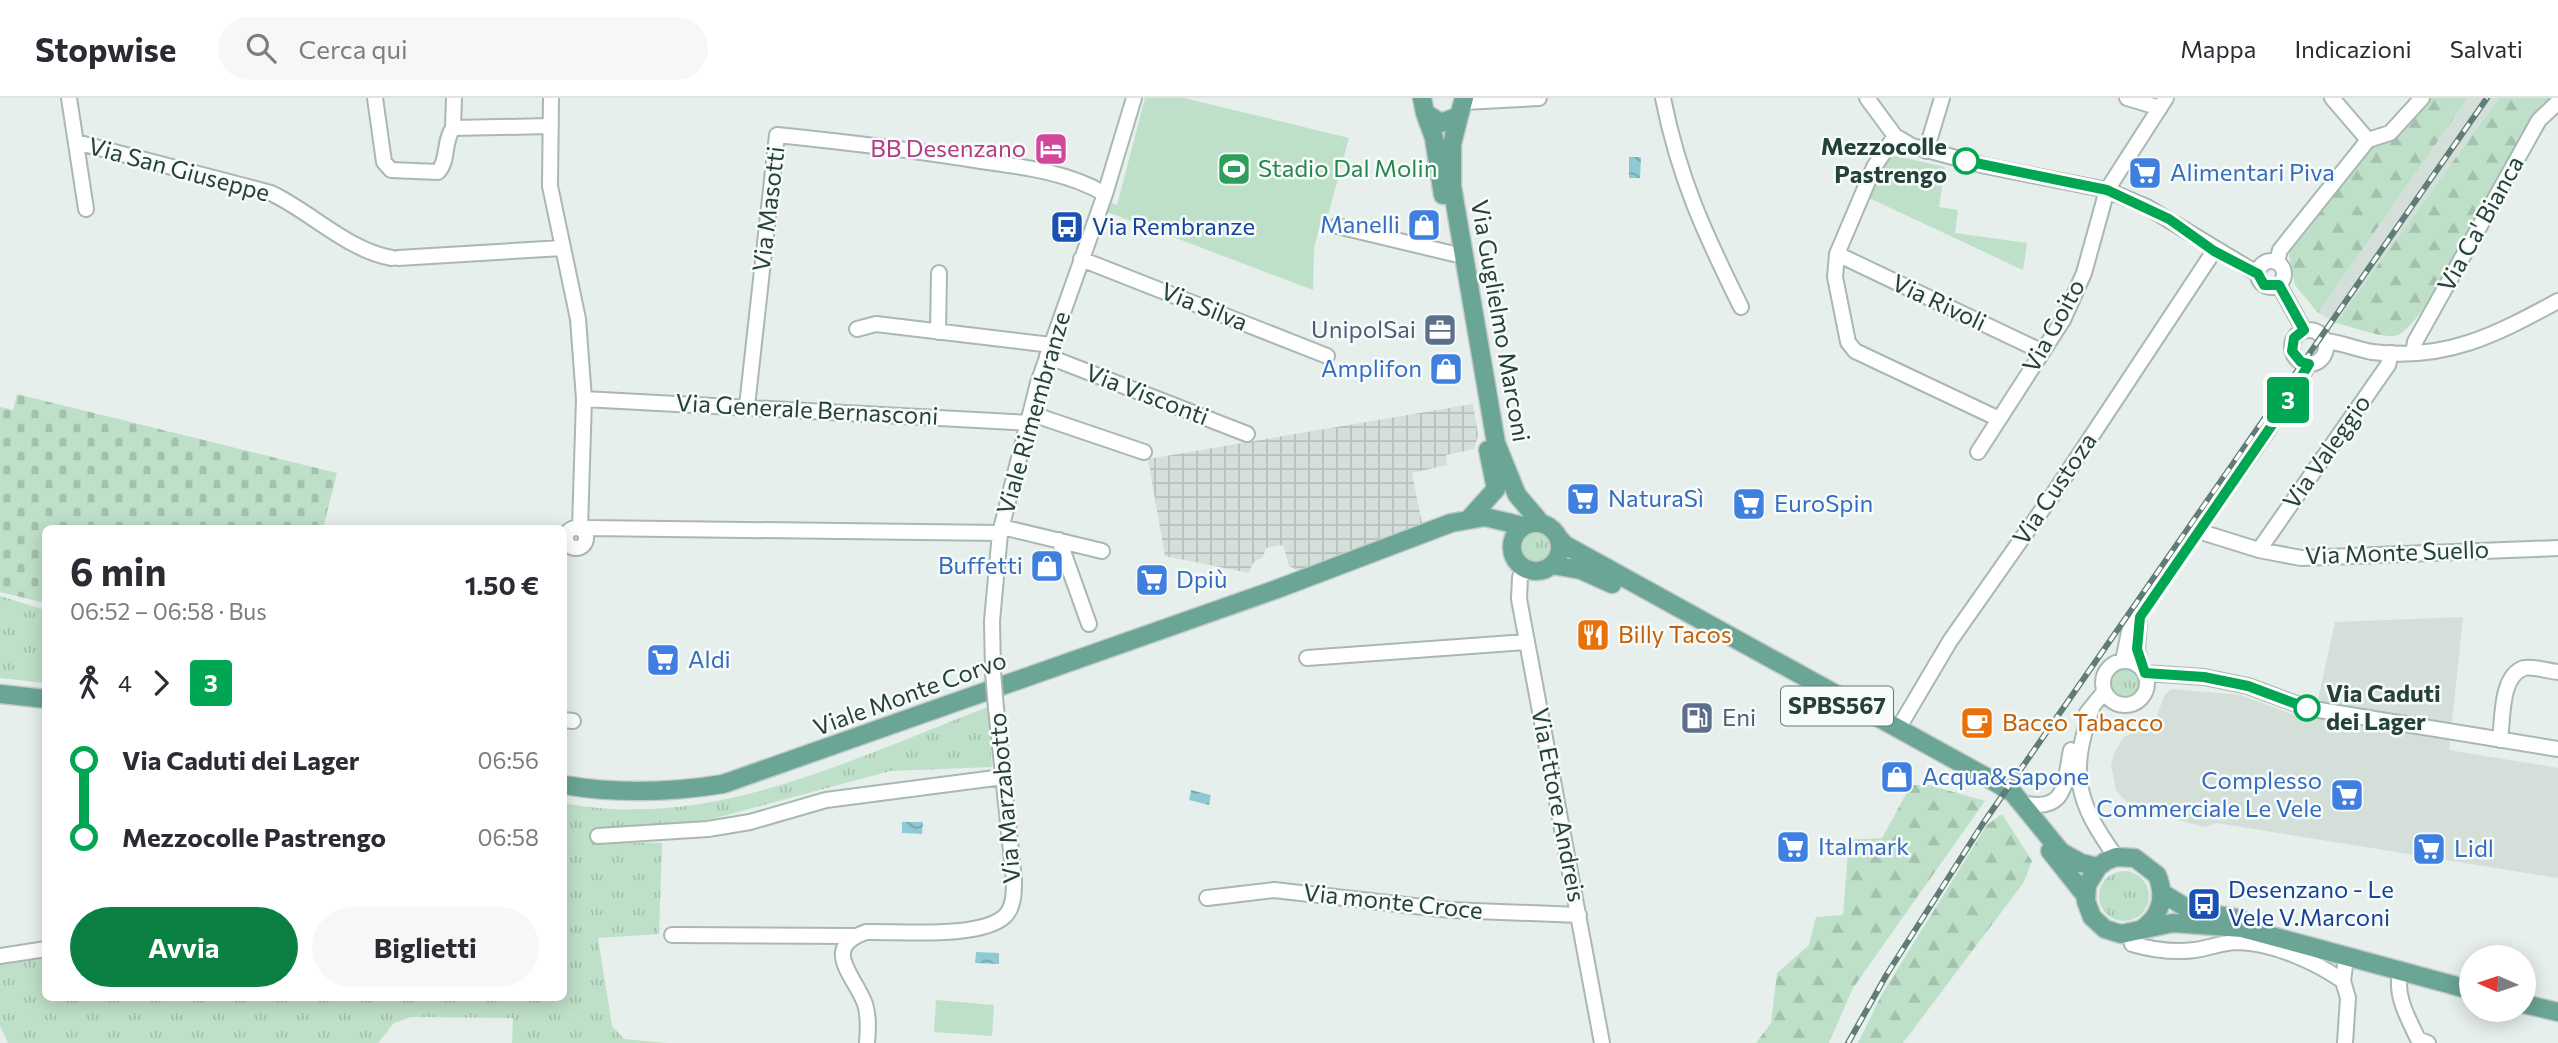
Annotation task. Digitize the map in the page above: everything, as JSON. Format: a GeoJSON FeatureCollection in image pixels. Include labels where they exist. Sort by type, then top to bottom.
{"type":"FeatureCollection","features":[{"type":"Feature","properties":{"kind":"main road","name":"Via Guglielmo Marconi"},"geometry":{"type":"LineString","coordinates":[[1423,106],[1441,123],[1462,105]]}},
{"type":"Feature","properties":{"kind":"main road","name":"Via Guglielmo Marconi"},"geometry":{"type":"LineString","coordinates":[[1462,105],[1452,144],[1451,186],[1496,443],[1532,525]]}},
{"type":"Feature","properties":{"kind":"main road","name":"Via Guglielmo Marconi"},"geometry":{"type":"LineString","coordinates":[[1423,106],[1434,138],[1496,489],[1469,519]]}},
{"type":"Feature","properties":{"kind":"main road","name":"Via Guglielmo Marconi"},"geometry":{"type":"LineString","coordinates":[[1489,455],[1532,525],[1557,536]]}},
{"type":"Feature","properties":{"kind":"main road"},"geometry":{"type":"LineString","coordinates":[[1434,532],[1469,519],[1485,517],[1532,525]]}},
{"type":"Feature","properties":{"kind":"main road"},"geometry":{"type":"LineString","coordinates":[[1511,545],[1513,537],[1532,525]]}},
{"type":"Feature","properties":{"kind":"main road"},"geometry":{"type":"LineString","coordinates":[[1434,532],[1489,526],[1504,533],[1515,560],[1527,570],[1543,570],[1552,565],[1559,555],[1557,536]]}},
{"type":"Feature","properties":{"kind":"main road","name":"Viale Monte Corvo"},"geometry":{"type":"LineString","coordinates":[[567,785],[610,792],[665,793],[733,782],[1434,532]]}},
{"type":"Feature","properties":{"kind":"main road","name":"SPBS567"},"geometry":{"type":"LineString","coordinates":[[1557,536],[1565,545],[2013,793],[2061,852],[2081,863],[2098,867]]}},
{"type":"Feature","properties":{"kind":"main road","name":"SPBS567"},"geometry":{"type":"LineString","coordinates":[[1552,565],[1599,577],[2006,797],[2085,895]]}},
{"type":"Feature","properties":{"kind":"main road"},"geometry":{"type":"LineString","coordinates":[[0,694],[42,699]]}},
{"type":"Feature","properties":{"kind":"main road"},"geometry":{"type":"LineString","coordinates":[[2459,978],[2222,914],[2190,909],[2162,893],[2151,868],[2135,858],[2116,857],[2098,867],[2087,885],[2085,895],[2092,917],[2105,929],[2121,934],[2137,937],[2173,923],[2242,928],[2459,987]]}},
{"type":"Feature","properties":{"kind":"main road"},"geometry":{"type":"LineString","coordinates":[[2137,937],[2155,918],[2162,893]]}},
{"type":"Feature","properties":{"kind":"main road"},"geometry":{"type":"LineString","coordinates":[[2536,997],[2558,1003]]}},
{"type":"Feature","properties":{"kind":"main road"},"geometry":{"type":"LineString","coordinates":[[2536,1007],[2558,1012]]}},
{"type":"Feature","properties":{"kind":"street"},"geometry":{"type":"LineString","coordinates":[[69,98],[86,209]]}},
{"type":"Feature","properties":{"kind":"street"},"geometry":{"type":"LineString","coordinates":[[375,98],[384,162],[391,170],[438,172],[444,165],[446,138],[453,128],[453,98]]}},
{"type":"Feature","properties":{"kind":"street"},"geometry":{"type":"LineString","coordinates":[[551,98],[550,186],[578,319],[584,399],[571,537]]}},
{"type":"Feature","properties":{"kind":"street","name":"Viale Rimembranze"},"geometry":{"type":"LineString","coordinates":[[571,537],[589,528],[1001,530],[1049,350],[1105,194],[1134,98]]}},
{"type":"Feature","properties":{"kind":"street"},"geometry":{"type":"LineString","coordinates":[[1462,105],[1539,98]]}},
{"type":"Feature","properties":{"kind":"street"},"geometry":{"type":"LineString","coordinates":[[1663,98],[1672,145],[1693,210],[1741,307]]}},
{"type":"Feature","properties":{"kind":"street"},"geometry":{"type":"LineString","coordinates":[[1867,98],[1895,136],[1926,151],[2107,190],[2147,207],[2214,251],[2258,274],[2264,285],[2279,285]]}},
{"type":"Feature","properties":{"kind":"street"},"geometry":{"type":"LineString","coordinates":[[1926,151],[1942,98]]}},
{"type":"Feature","properties":{"kind":"street"},"geometry":{"type":"LineString","coordinates":[[2127,98],[2163,103]]}},
{"type":"Feature","properties":{"kind":"street"},"geometry":{"type":"LineString","coordinates":[[2332,98],[2368,140]]}},
{"type":"Feature","properties":{"kind":"street"},"geometry":{"type":"LineString","coordinates":[[2279,285],[2284,274],[2277,262],[2280,250],[2368,140],[2390,132],[2422,98]]}},
{"type":"Feature","properties":{"kind":"street","name":"Via Ca' Bianca"},"geometry":{"type":"LineString","coordinates":[[2413,353],[2415,342],[2539,120],[2558,102]]}},
{"type":"Feature","properties":{"kind":"street","name":"Via Goito"},"geometry":{"type":"LineString","coordinates":[[1978,452],[2063,320],[2084,273],[2107,190],[2163,103]]}},
{"type":"Feature","properties":{"kind":"street"},"geometry":{"type":"LineString","coordinates":[[453,128],[551,126]]}},
{"type":"Feature","properties":{"kind":"street","name":"Via Masotti"},"geometry":{"type":"LineString","coordinates":[[747,406],[777,135],[907,149],[1034,170],[1085,182],[1105,194]]}},
{"type":"Feature","properties":{"kind":"street"},"geometry":{"type":"LineString","coordinates":[[1895,136],[1865,185],[1837,254],[1838,290],[1848,342],[1855,351],[1998,419]]}},
{"type":"Feature","properties":{"kind":"street","name":"Via San Giuseppe"},"geometry":{"type":"LineString","coordinates":[[76,142],[271,193],[301,207],[373,255],[395,258],[562,248]]}},
{"type":"Feature","properties":{"kind":"street"},"geometry":{"type":"LineString","coordinates":[[1337,226],[1454,254]]}},
{"type":"Feature","properties":{"kind":"street","name":"Via Custoza"},"geometry":{"type":"LineString","coordinates":[[1898,729],[1950,641],[2056,490],[2214,251]]}},
{"type":"Feature","properties":{"kind":"street","name":"Via Rivoli"},"geometry":{"type":"LineString","coordinates":[[1837,254],[2042,351]]}},
{"type":"Feature","properties":{"kind":"street","name":"Via Silva"},"geometry":{"type":"LineString","coordinates":[[1081,259],[1327,356]]}},
{"type":"Feature","properties":{"kind":"street"},"geometry":{"type":"LineString","coordinates":[[2258,274],[2264,263],[2277,262]]}},
{"type":"Feature","properties":{"kind":"street"},"geometry":{"type":"LineString","coordinates":[[938,332],[939,273]]}},
{"type":"Feature","properties":{"kind":"street"},"geometry":{"type":"LineString","coordinates":[[2279,285],[2304,330]]}},
{"type":"Feature","properties":{"kind":"street"},"geometry":{"type":"LineString","coordinates":[[2324,341],[2341,342],[2370,351],[2446,351],[2491,337],[2558,302]]}},
{"type":"Feature","properties":{"kind":"street","name":"Via Visconti"},"geometry":{"type":"LineString","coordinates":[[858,329],[876,324],[1049,350],[1247,434]]}},
{"type":"Feature","properties":{"kind":"street"},"geometry":{"type":"LineString","coordinates":[[2304,330],[2316,332],[2324,341],[2325,347],[2320,359],[2309,364],[2301,362],[2292,351],[2294,338],[2304,330]]}},
{"type":"Feature","properties":{"kind":"street","name":"Via Valeggio"},"geometry":{"type":"LineString","coordinates":[[2259,550],[2388,365],[2391,352]]}},
{"type":"Feature","properties":{"kind":"street"},"geometry":{"type":"LineString","coordinates":[[2085,730],[2108,697],[2105,671],[2123,661],[2130,627],[2140,617],[2199,531],[2301,381],[2309,364]]}},
{"type":"Feature","properties":{"kind":"street","name":"Via Generale Bernasconi"},"geometry":{"type":"LineString","coordinates":[[584,399],[1031,418],[1144,452]]}},
{"type":"Feature","properties":{"kind":"street"},"geometry":{"type":"LineString","coordinates":[[1001,530],[1102,551]]}},
{"type":"Feature","properties":{"kind":"street","name":"Via Marzabotto"},"geometry":{"type":"LineString","coordinates":[[853,936],[866,932],[974,929],[995,923],[1007,915],[1013,900],[1014,880],[993,671],[992,621],[1001,530]]}},
{"type":"Feature","properties":{"kind":"street","name":"Via Monte Suello"},"geometry":{"type":"LineString","coordinates":[[2199,531],[2259,550],[2301,558],[2558,548]]}},
{"type":"Feature","properties":{"kind":"street"},"geometry":{"type":"LineString","coordinates":[[1059,540],[1089,624]]}},
{"type":"Feature","properties":{"kind":"street","name":"Via Ettore Andreis"},"geometry":{"type":"LineString","coordinates":[[1527,570],[1520,577],[1518,590],[1602,1043]]}},
{"type":"Feature","properties":{"kind":"street"},"geometry":{"type":"LineString","coordinates":[[2108,697],[2131,705],[2142,698],[2147,686],[2136,633],[2140,617]]}},
{"type":"Feature","properties":{"kind":"street"},"geometry":{"type":"LineString","coordinates":[[1307,658],[1527,642]]}},
{"type":"Feature","properties":{"kind":"street"},"geometry":{"type":"LineString","coordinates":[[2123,661],[2144,671],[2204,677],[2248,686],[2307,708],[2558,749]]}},
{"type":"Feature","properties":{"kind":"street"},"geometry":{"type":"LineString","coordinates":[[2500,740],[2507,690],[2512,675],[2526,668],[2558,672]]}},
{"type":"Feature","properties":{"kind":"street"},"geometry":{"type":"LineString","coordinates":[[2022,803],[2038,807],[2059,798],[2063,791],[2078,723],[2092,708],[2108,697]]}},
{"type":"Feature","properties":{"kind":"street"},"geometry":{"type":"LineString","coordinates":[[2092,708],[2077,765],[2080,788],[2088,812],[2116,857]]}},
{"type":"Feature","properties":{"kind":"street"},"geometry":{"type":"LineString","coordinates":[[598,836],[708,829],[750,822],[826,800],[1003,777]]}},
{"type":"Feature","properties":{"kind":"street","name":"Via monte Croce"},"geometry":{"type":"LineString","coordinates":[[1207,898],[1274,890],[1450,910],[1579,915]]}},
{"type":"Feature","properties":{"kind":"street"},"geometry":{"type":"LineString","coordinates":[[672,935],[853,936]]}},
{"type":"Feature","properties":{"kind":"street"},"geometry":{"type":"LineString","coordinates":[[853,936],[844,946],[842,958],[865,1004],[867,1043]]}},
{"type":"Feature","properties":{"kind":"street"},"geometry":{"type":"LineString","coordinates":[[2137,937],[2160,951],[2195,950],[2235,942],[2254,944],[2306,960],[2343,981]]}},
{"type":"Feature","properties":{"kind":"street"},"geometry":{"type":"LineString","coordinates":[[0,956],[42,950]]}},
{"type":"Feature","properties":{"kind":"street"},"geometry":{"type":"LineString","coordinates":[[2345,1043],[2348,998],[2343,981],[2346,958]]}},
{"type":"Feature","properties":{"kind":"street"},"geometry":{"type":"LineString","coordinates":[[2400,973],[2398,987],[2402,1005],[2418,1039],[2428,1043]]}},
{"type":"Feature","properties":{"kind":"shaded area"},"geometry":{"type":"Polygon","coordinates":[[[2468,98],[2499,98],[2336,323],[2318,313],[2468,98]]]}},
{"type":"Feature","properties":{"kind":"shaded area"},"geometry":{"type":"Polygon","coordinates":[[[1473,404],[1478,435],[1474,449],[1446,455],[1447,465],[1412,473],[1423,528],[1302,572],[1289,566],[1283,545],[1266,548],[1263,557],[1253,563],[1249,573],[1165,556],[1148,459],[1473,404]]]}},
{"type":"Feature","properties":{"kind":"shaded area"},"geometry":{"type":"Polygon","coordinates":[[[2463,617],[2449,750],[2558,768],[2558,878],[2216,823],[2205,827],[2134,809],[2116,791],[2111,765],[2115,751],[2124,737],[2154,723],[2165,694],[2172,689],[2241,695],[2313,722],[2335,622],[2463,617]]]}},
{"type":"Feature","properties":{"kind":"green space","name":"Stadio Dal Molin"},"geometry":{"type":"Polygon","coordinates":[[[1145,98],[1184,98],[1349,138],[1327,219],[1322,218],[1314,248],[1313,290],[1102,210],[1106,200],[1117,205],[1145,98]]]}},
{"type":"Feature","properties":{"kind":"green space"},"geometry":{"type":"Polygon","coordinates":[[[2429,98],[2468,98],[2318,313],[2295,285],[2288,249],[2373,145],[2429,98]]]}},
{"type":"Feature","properties":{"kind":"green space"},"geometry":{"type":"Polygon","coordinates":[[[2499,98],[2552,98],[2537,112],[2429,301],[2411,324],[2398,335],[2377,334],[2336,323],[2499,98]]]}},
{"type":"Feature","properties":{"kind":"green space"},"geometry":{"type":"Polygon","coordinates":[[[1896,156],[1945,167],[1939,207],[1958,210],[1955,233],[2027,243],[2023,270],[1867,197],[1889,157],[1896,156]]]}},
{"type":"Feature","properties":{"kind":"green space"},"geometry":{"type":"Polygon","coordinates":[[[17,394],[337,473],[324,525],[42,525],[42,602],[0,592],[0,407],[13,410],[17,394]]]}},
{"type":"Feature","properties":{"kind":"green space"},"geometry":{"type":"Polygon","coordinates":[[[1536,532],[1547,536],[1551,547],[1547,558],[1536,562],[1525,558],[1521,547],[1525,536],[1536,532]]]}},
{"type":"Feature","properties":{"kind":"green space"},"geometry":{"type":"Polygon","coordinates":[[[0,596],[42,609],[42,683],[0,678],[0,596]]]}},
{"type":"Feature","properties":{"kind":"green space"},"geometry":{"type":"Polygon","coordinates":[[[2125,667],[2131,668],[2139,676],[2139,688],[2131,696],[2125,697],[2119,696],[2111,688],[2110,682],[2111,676],[2119,668],[2125,667]]]}},
{"type":"Feature","properties":{"kind":"green space"},"geometry":{"type":"Polygon","coordinates":[[[988,707],[992,767],[890,771],[682,827],[597,829],[595,842],[662,843],[659,934],[598,938],[612,1026],[624,1039],[666,1043],[512,1043],[513,1018],[411,1017],[394,1023],[378,1043],[8,1043],[0,1026],[0,959],[42,952],[42,1001],[567,1001],[567,803],[619,809],[673,807],[727,799],[833,767],[988,707]]]}},
{"type":"Feature","properties":{"kind":"green space"},"geometry":{"type":"Polygon","coordinates":[[[1911,785],[1929,785],[1985,801],[1853,988],[1829,1043],[1756,1043],[1771,1023],[1777,973],[1809,945],[1816,917],[1843,915],[1849,840],[1882,838],[1911,785]]]}},
{"type":"Feature","properties":{"kind":"green space"},"geometry":{"type":"Polygon","coordinates":[[[2002,814],[2032,861],[2024,882],[1903,1043],[1858,1043],[1882,994],[1987,825],[2002,814]]]}},
{"type":"Feature","properties":{"kind":"green space"},"geometry":{"type":"Polygon","coordinates":[[[2124,871],[2142,878],[2149,896],[2142,914],[2124,921],[2106,914],[2099,896],[2106,878],[2124,871]]]}},
{"type":"Feature","properties":{"kind":"green space"},"geometry":{"type":"Polygon","coordinates":[[[936,1000],[994,1005],[992,1036],[934,1032],[936,1000]]]}},
{"type":"Feature","properties":{"kind":"water"},"geometry":{"type":"Polygon","coordinates":[[[1629,157],[1641,157],[1640,178],[1629,178],[1629,157]]]}},
{"type":"Feature","properties":{"kind":"water"},"geometry":{"type":"Polygon","coordinates":[[[1191,790],[1211,795],[1209,805],[1189,800],[1191,790]]]}},
{"type":"Feature","properties":{"kind":"water"},"geometry":{"type":"Polygon","coordinates":[[[902,822],[923,822],[922,834],[902,833],[902,822]]]}},
{"type":"Feature","properties":{"kind":"water"},"geometry":{"type":"Polygon","coordinates":[[[976,952],[999,953],[999,964],[975,963],[976,952]]]}},
{"type":"Feature","properties":{"kind":"railway"},"geometry":{"type":"LineString","coordinates":[[1848,1043],[1887,974],[1982,825],[2487,98]]}},
{"type":"Feature","properties":{"kind":"bus line","name":"3"},"geometry":{"type":"LineString","coordinates":[[1966,161],[2107,190],[2169,219],[2214,251],[2258,274],[2267,287],[2279,285],[2304,330],[2294,338],[2292,351],[2301,362],[2309,364],[2272,425],[2140,617],[2136,633],[2137,649],[2145,673],[2204,677],[2248,686],[2307,708]]}},
{"type":"Feature","properties":{"kind":"place","name":"BB Desenzano"},"geometry":{"type":"Point","coordinates":[1051,149]}},
{"type":"Feature","properties":{"kind":"place","name":"Mezzocolle Pastrengo"},"geometry":{"type":"Point","coordinates":[1966,161]}},
{"type":"Feature","properties":{"kind":"place","name":"Stadio Dal Molin"},"geometry":{"type":"Point","coordinates":[1234,169]}},
{"type":"Feature","properties":{"kind":"place","name":"Alimentari Piva"},"geometry":{"type":"Point","coordinates":[2145,173]}},
{"type":"Feature","properties":{"kind":"place","name":"Manelli"},"geometry":{"type":"Point","coordinates":[1424,225]}},
{"type":"Feature","properties":{"kind":"place","name":"Via Rembranze"},"geometry":{"type":"Point","coordinates":[1067,227]}},
{"type":"Feature","properties":{"kind":"place","name":"UnipolSai"},"geometry":{"type":"Point","coordinates":[1440,330]}},
{"type":"Feature","properties":{"kind":"place","name":"Amplifon"},"geometry":{"type":"Point","coordinates":[1446,369]}},
{"type":"Feature","properties":{"kind":"place","name":"NaturaSì"},"geometry":{"type":"Point","coordinates":[1583,499]}},
{"type":"Feature","properties":{"kind":"place","name":"EuroSpin"},"geometry":{"type":"Point","coordinates":[1749,504]}},
{"type":"Feature","properties":{"kind":"place","name":"Buffetti"},"geometry":{"type":"Point","coordinates":[1047,566]}},
{"type":"Feature","properties":{"kind":"place","name":"Dpiù"},"geometry":{"type":"Point","coordinates":[1152,580]}},
{"type":"Feature","properties":{"kind":"place","name":"Billy Tacos"},"geometry":{"type":"Point","coordinates":[1593,635]}},
{"type":"Feature","properties":{"kind":"place","name":"Aldi"},"geometry":{"type":"Point","coordinates":[663,660]}},
{"type":"Feature","properties":{"kind":"place","name":"Via Caduti dei Lager"},"geometry":{"type":"Point","coordinates":[2307,708]}},
{"type":"Feature","properties":{"kind":"place","name":"Eni"},"geometry":{"type":"Point","coordinates":[1697,718]}},
{"type":"Feature","properties":{"kind":"place","name":"Bacco Tabacco"},"geometry":{"type":"Point","coordinates":[1977,723]}},
{"type":"Feature","properties":{"kind":"place","name":"Acqua&Sapone"},"geometry":{"type":"Point","coordinates":[1897,777]}},
{"type":"Feature","properties":{"kind":"place","name":"Complesso Commerciale Le Vele"},"geometry":{"type":"Point","coordinates":[2347,795]}},
{"type":"Feature","properties":{"kind":"place","name":"Italmark"},"geometry":{"type":"Point","coordinates":[1793,847]}},
{"type":"Feature","properties":{"kind":"place","name":"Lidl"},"geometry":{"type":"Point","coordinates":[2429,849]}},
{"type":"Feature","properties":{"kind":"place","name":"Desenzano - Le Vele V.Marconi"},"geometry":{"type":"Point","coordinates":[2204,904]}}]}
